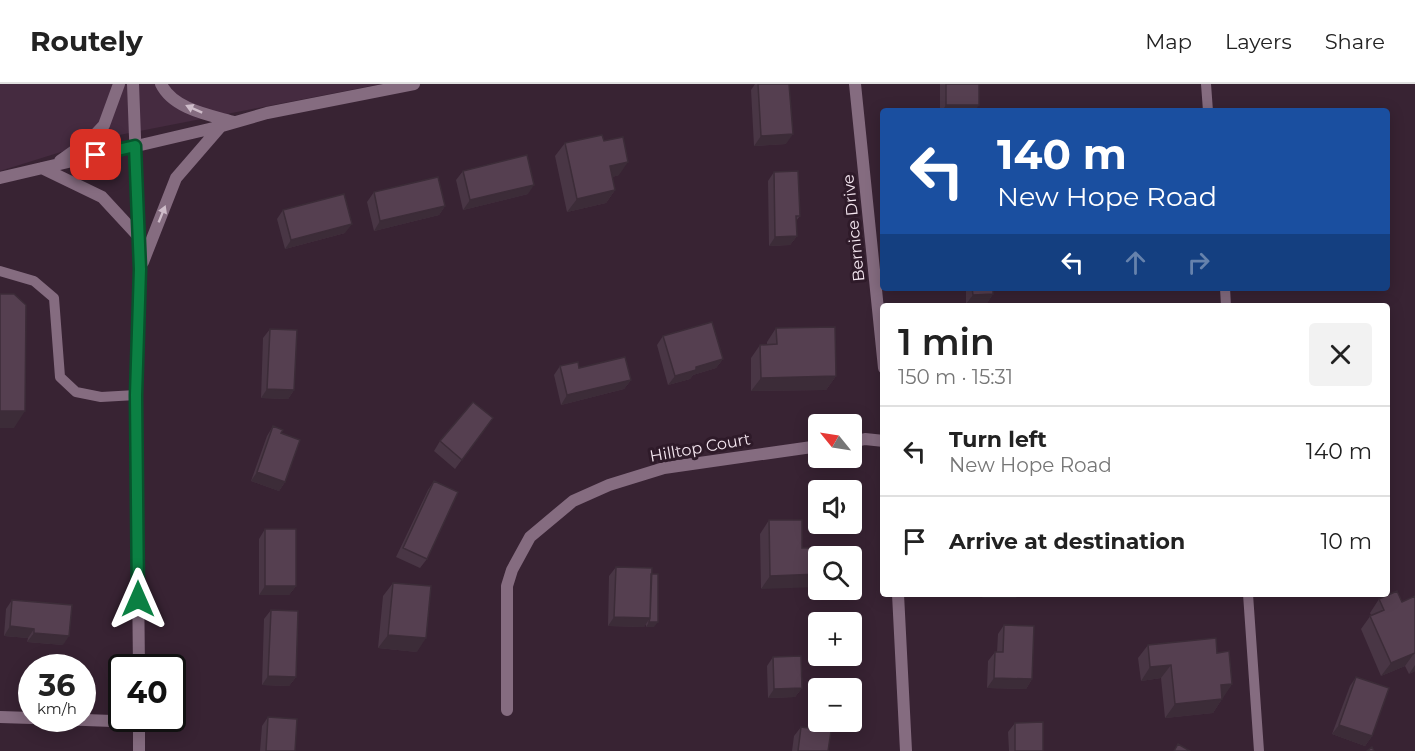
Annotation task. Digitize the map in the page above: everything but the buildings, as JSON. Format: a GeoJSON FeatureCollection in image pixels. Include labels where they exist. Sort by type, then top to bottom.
{"type":"FeatureCollection","features":[{"type":"Feature","properties":{"kind":"street"},"geometry":{"type":"LineString","coordinates":[[48,167],[91,139],[104,125],[119,84]]}},
{"type":"Feature","properties":{"kind":"street"},"geometry":{"type":"LineString","coordinates":[[133,84],[140,269],[136,395],[139,654]]}},
{"type":"Feature","properties":{"kind":"street"},"geometry":{"type":"LineString","coordinates":[[161,84],[164,91],[196,112],[235,122]]}},
{"type":"Feature","properties":{"kind":"street"},"geometry":{"type":"LineString","coordinates":[[0,178],[222,126],[267,113],[387,87],[414,84]]}},
{"type":"Feature","properties":{"kind":"street","name":"Bernice Drive"},"geometry":{"type":"LineString","coordinates":[[855,84],[880,329]]}},
{"type":"Feature","properties":{"kind":"street"},"geometry":{"type":"LineString","coordinates":[[140,269],[176,177],[222,126]]}},
{"type":"Feature","properties":{"kind":"street"},"geometry":{"type":"LineString","coordinates":[[48,167],[102,197],[139,237]]}},
{"type":"Feature","properties":{"kind":"street"},"geometry":{"type":"LineString","coordinates":[[862,440],[880,441]]}},
{"type":"Feature","properties":{"kind":"street","name":"Hilltop Court"},"geometry":{"type":"LineString","coordinates":[[507,710],[507,586],[512,570],[530,537],[573,501],[609,485],[664,468],[808,448]]}},
{"type":"Feature","properties":{"kind":"street"},"geometry":{"type":"LineString","coordinates":[[898,597],[906,751]]}},
{"type":"Feature","properties":{"kind":"street"},"geometry":{"type":"LineString","coordinates":[[0,717],[18,718]]}},
{"type":"Feature","properties":{"kind":"street"},"geometry":{"type":"LineString","coordinates":[[139,732],[139,751]]}},
{"type":"Feature","properties":{"kind":"lane"},"geometry":{"type":"LineString","coordinates":[[1206,84],[1208,108]]}},
{"type":"Feature","properties":{"kind":"lane"},"geometry":{"type":"LineString","coordinates":[[0,271],[34,281],[54,298],[60,377],[76,392],[101,397],[136,395]]}},
{"type":"Feature","properties":{"kind":"lane"},"geometry":{"type":"LineString","coordinates":[[1248,597],[1259,751]]}},
{"type":"Feature","properties":{"kind":"shaded area"},"geometry":{"type":"Polygon","coordinates":[[[0,84],[381,84],[109,137],[0,171],[0,84]]]}},
{"type":"Feature","properties":{"kind":"route"},"geometry":{"type":"LineString","coordinates":[[96,155],[135,146],[140,269],[136,395],[138,599]]}}]}
